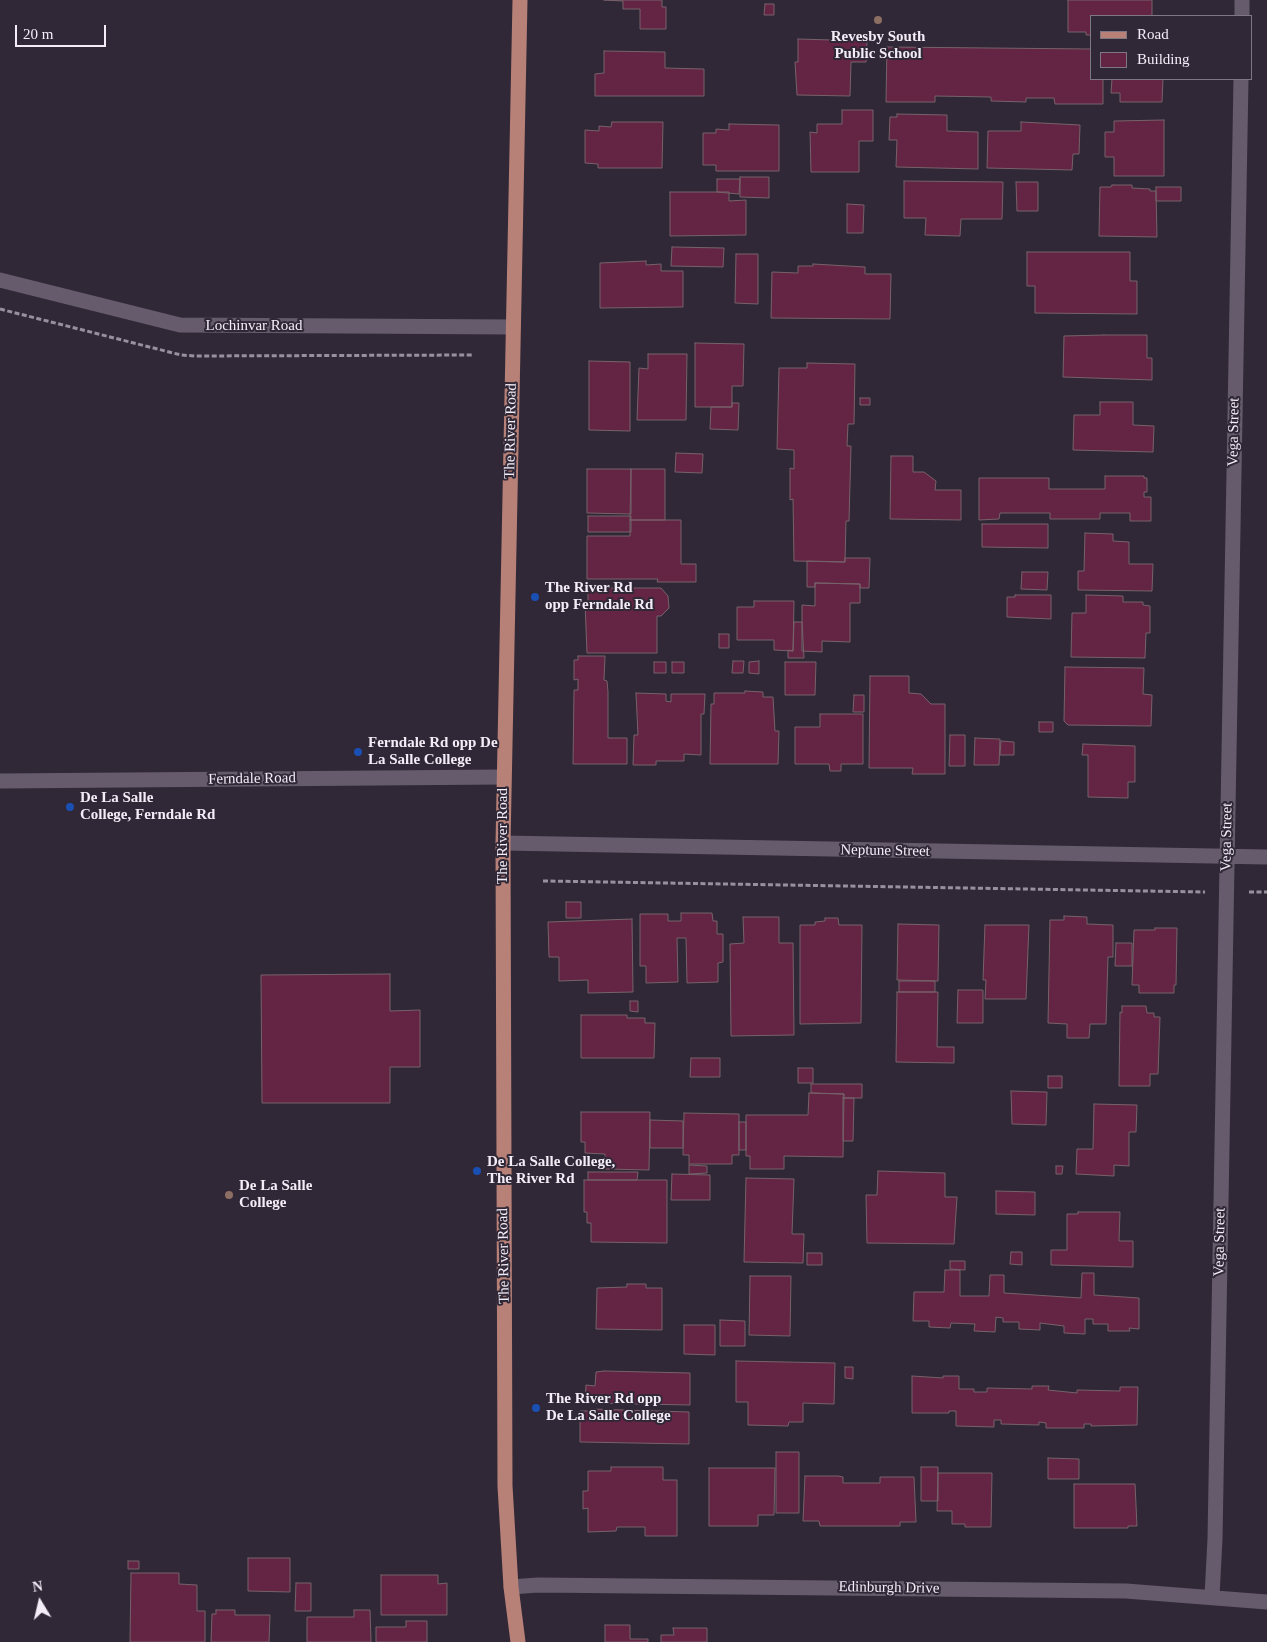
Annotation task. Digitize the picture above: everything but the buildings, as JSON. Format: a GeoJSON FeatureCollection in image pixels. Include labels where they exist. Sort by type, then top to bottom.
{"type":"FeatureCollection","features":[{"type":"Feature","properties":{"kind":"main road","name":"The River Road"},"geometry":{"type":"LineString","coordinates":[[518,1642],[511,1587],[505,1467],[503,776],[520,0]]}},
{"type":"Feature","properties":{"kind":"street"},"geometry":{"type":"LineString","coordinates":[[1242,0],[1242,15]]}},
{"type":"Feature","properties":{"kind":"street","name":"Vega Street"},"geometry":{"type":"LineString","coordinates":[[1212,1596],[1215,1539],[1240,80]]}},
{"type":"Feature","properties":{"kind":"street","name":"Lochinvar Road"},"geometry":{"type":"LineString","coordinates":[[0,280],[180,325],[513,327]]}},
{"type":"Feature","properties":{"kind":"street","name":"Ferndale Road"},"geometry":{"type":"LineString","coordinates":[[0,781],[503,776]]}},
{"type":"Feature","properties":{"kind":"street","name":"Neptune Street"},"geometry":{"type":"LineString","coordinates":[[503,843],[1267,857]]}},
{"type":"Feature","properties":{"kind":"street","name":"Edinburgh Drive"},"geometry":{"type":"LineString","coordinates":[[511,1587],[544,1585],[1039,1589],[1212,1596],[1267,1602]]}},
{"type":"Feature","properties":{"kind":"path"},"geometry":{"type":"LineString","coordinates":[[543,881],[1267,892]]}},
{"type":"Feature","properties":{"kind":"place","name":"Revesby South Public School"},"geometry":{"type":"Point","coordinates":[878,20]}},
{"type":"Feature","properties":{"kind":"place","name":"The River Rd opp Ferndale Rd"},"geometry":{"type":"Point","coordinates":[535,597]}},
{"type":"Feature","properties":{"kind":"place","name":"Ferndale Rd opp De La Salle College"},"geometry":{"type":"Point","coordinates":[358,752]}},
{"type":"Feature","properties":{"kind":"place","name":"De La Salle College, Ferndale Rd"},"geometry":{"type":"Point","coordinates":[70,807]}},
{"type":"Feature","properties":{"kind":"place","name":"De La Salle College, The River Rd"},"geometry":{"type":"Point","coordinates":[477,1171]}},
{"type":"Feature","properties":{"kind":"place","name":"De La Salle College"},"geometry":{"type":"Point","coordinates":[229,1195]}},
{"type":"Feature","properties":{"kind":"place","name":"The River Rd opp De La Salle College"},"geometry":{"type":"Point","coordinates":[536,1408]}}]}
